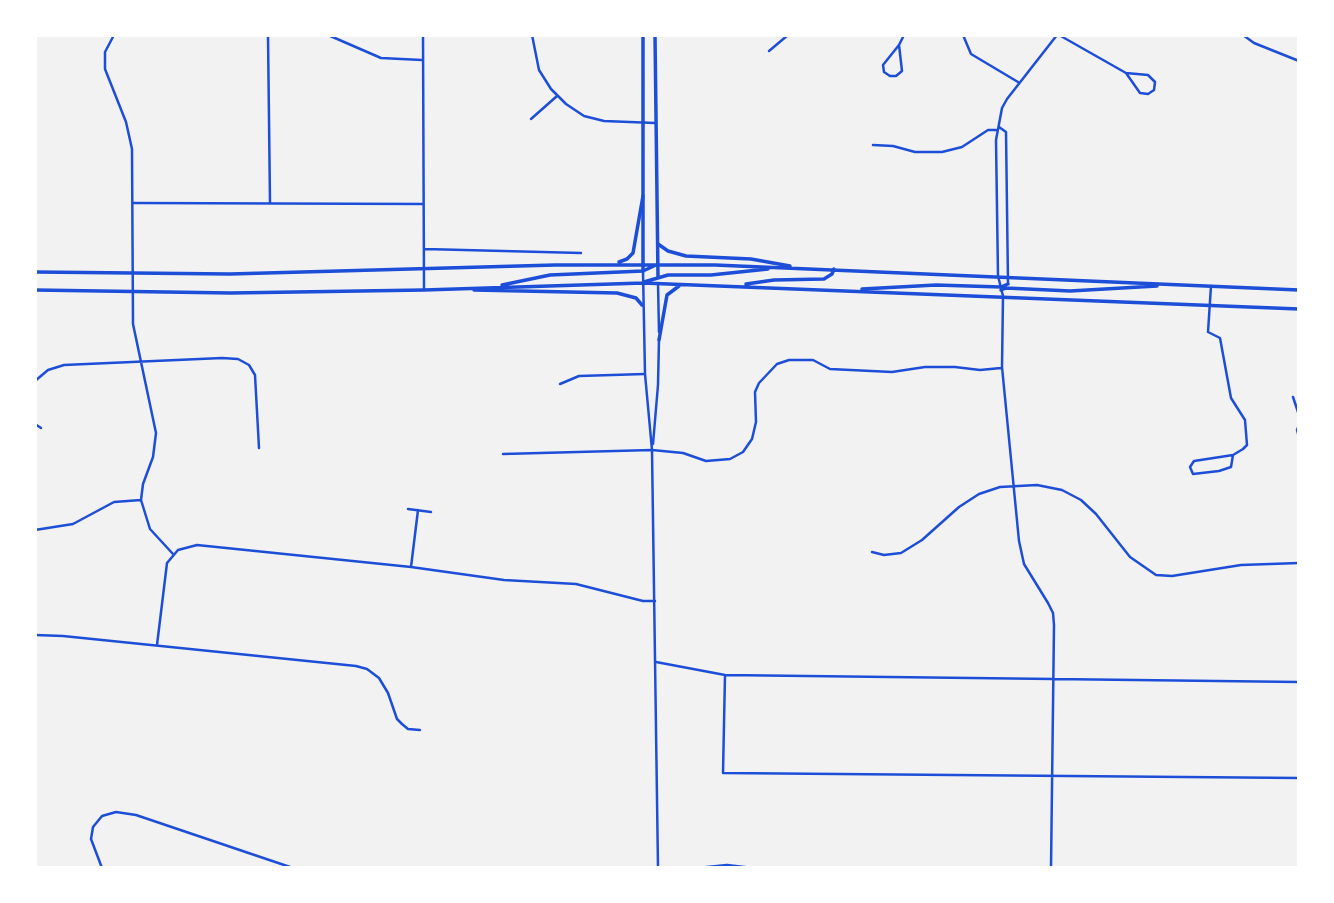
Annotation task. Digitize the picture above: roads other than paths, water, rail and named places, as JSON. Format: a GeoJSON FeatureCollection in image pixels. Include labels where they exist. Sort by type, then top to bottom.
{"type":"FeatureCollection","features":[{"type":"Feature","properties":{"kind":"main road"},"geometry":{"type":"LineString","coordinates":[[643,35],[643,271]]}},
{"type":"Feature","properties":{"kind":"main road"},"geometry":{"type":"LineString","coordinates":[[654,35],[658,276]]}},
{"type":"Feature","properties":{"kind":"main road"},"geometry":{"type":"LineString","coordinates":[[612,264],[627,259],[633,253],[643,196]]}},
{"type":"Feature","properties":{"kind":"main road"},"geometry":{"type":"LineString","coordinates":[[657,244],[668,251],[686,256],[751,258],[803,268]]}},
{"type":"Feature","properties":{"kind":"main road"},"geometry":{"type":"LineString","coordinates":[[497,286],[550,275],[643,271],[658,264]]}},
{"type":"Feature","properties":{"kind":"main road"},"geometry":{"type":"LineString","coordinates":[[35,272],[133,275],[658,264],[834,269],[1299,290]]}},
{"type":"Feature","properties":{"kind":"main road"},"geometry":{"type":"LineString","coordinates":[[643,284],[658,276],[711,275],[780,267]]}},
{"type":"Feature","properties":{"kind":"main road"},"geometry":{"type":"LineString","coordinates":[[737,286],[774,280],[824,279],[832,274],[834,269]]}},
{"type":"Feature","properties":{"kind":"main road"},"geometry":{"type":"LineString","coordinates":[[659,340],[667,295],[682,284]]}},
{"type":"Feature","properties":{"kind":"main road"},"geometry":{"type":"LineString","coordinates":[[35,290],[132,293],[682,284],[1299,309]]}},
{"type":"Feature","properties":{"kind":"main road"},"geometry":{"type":"LineString","coordinates":[[846,290],[936,285],[1070,291],[1176,285]]}},
{"type":"Feature","properties":{"kind":"main road"},"geometry":{"type":"LineString","coordinates":[[454,289],[617,293],[636,298],[642,305]]}},
{"type":"Feature","properties":{"kind":"street"},"geometry":{"type":"LineString","coordinates":[[114,35],[105,52],[104,69],[130,135],[134,203],[133,324],[156,433],[141,500],[150,528],[173,554]]}},
{"type":"Feature","properties":{"kind":"street"},"geometry":{"type":"LineString","coordinates":[[268,35],[270,204]]}},
{"type":"Feature","properties":{"kind":"street"},"geometry":{"type":"LineString","coordinates":[[328,35],[381,58],[423,60]]}},
{"type":"Feature","properties":{"kind":"street"},"geometry":{"type":"LineString","coordinates":[[423,35],[424,290]]}},
{"type":"Feature","properties":{"kind":"street"},"geometry":{"type":"LineString","coordinates":[[533,35],[539,70],[557,96],[584,116],[619,123],[655,122]]}},
{"type":"Feature","properties":{"kind":"street"},"geometry":{"type":"LineString","coordinates":[[769,51],[788,35]]}},
{"type":"Feature","properties":{"kind":"street"},"geometry":{"type":"LineString","coordinates":[[899,45],[902,71],[896,76],[890,76],[884,72],[883,65],[904,35]]}},
{"type":"Feature","properties":{"kind":"street"},"geometry":{"type":"LineString","coordinates":[[963,35],[971,54],[1018,82]]}},
{"type":"Feature","properties":{"kind":"street"},"geometry":{"type":"LineString","coordinates":[[1004,287],[998,276],[998,128],[1002,108],[1018,82],[1058,35],[1126,73],[1148,75],[1155,82],[1154,90],[1148,94],[1140,93],[1126,73]]}},
{"type":"Feature","properties":{"kind":"street"},"geometry":{"type":"LineString","coordinates":[[1242,35],[1254,43],[1299,61]]}},
{"type":"Feature","properties":{"kind":"street"},"geometry":{"type":"LineString","coordinates":[[531,119],[557,96]]}},
{"type":"Feature","properties":{"kind":"street"},"geometry":{"type":"LineString","coordinates":[[873,145],[893,146],[915,152],[942,152],[962,148],[988,130],[998,128],[1006,132],[1008,277],[1003,296],[1002,367],[1013,487],[1024,564],[1053,613],[1051,868]]}},
{"type":"Feature","properties":{"kind":"street"},"geometry":{"type":"LineString","coordinates":[[134,203],[424,204]]}},
{"type":"Feature","properties":{"kind":"street"},"geometry":{"type":"LineString","coordinates":[[425,249],[581,253]]}},
{"type":"Feature","properties":{"kind":"street"},"geometry":{"type":"LineString","coordinates":[[643,271],[645,374],[652,450],[658,868]]}},
{"type":"Feature","properties":{"kind":"street"},"geometry":{"type":"LineString","coordinates":[[652,450],[659,340],[658,276]]}},
{"type":"Feature","properties":{"kind":"street"},"geometry":{"type":"LineString","coordinates":[[1211,286],[1208,332],[1220,338],[1230,398],[1245,420],[1247,444],[1233,455],[1194,461],[1189,467],[1193,474],[1219,471],[1231,467],[1233,455]]}},
{"type":"Feature","properties":{"kind":"street"},"geometry":{"type":"LineString","coordinates":[[35,380],[48,370],[64,365],[222,358],[244,361],[255,375],[259,448]]}},
{"type":"Feature","properties":{"kind":"street"},"geometry":{"type":"LineString","coordinates":[[503,454],[652,450],[683,453],[706,461],[730,459],[743,452],[755,433],[754,402],[759,383],[777,364],[789,360],[814,360],[830,369],[892,372],[925,368],[980,370],[1002,367]]}},
{"type":"Feature","properties":{"kind":"street"},"geometry":{"type":"LineString","coordinates":[[560,384],[579,376],[645,374]]}},
{"type":"Feature","properties":{"kind":"street"},"geometry":{"type":"LineString","coordinates":[[1293,397],[1299,415]]}},
{"type":"Feature","properties":{"kind":"street"},"geometry":{"type":"LineString","coordinates":[[35,424],[41,428]]}},
{"type":"Feature","properties":{"kind":"street"},"geometry":{"type":"LineString","coordinates":[[1299,425],[1299,436]]}},
{"type":"Feature","properties":{"kind":"street"},"geometry":{"type":"LineString","coordinates":[[872,552],[884,555],[901,553],[922,540],[969,499],[1000,487],[1037,485],[1062,491],[1081,500],[1102,520],[1130,557],[1156,575],[1172,576],[1241,565],[1299,563]]}},
{"type":"Feature","properties":{"kind":"street"},"geometry":{"type":"LineString","coordinates":[[35,530],[74,524],[114,502],[141,500]]}},
{"type":"Feature","properties":{"kind":"street"},"geometry":{"type":"LineString","coordinates":[[408,509],[431,512]]}},
{"type":"Feature","properties":{"kind":"street"},"geometry":{"type":"LineString","coordinates":[[411,567],[418,510]]}},
{"type":"Feature","properties":{"kind":"street"},"geometry":{"type":"LineString","coordinates":[[158,645],[167,563],[173,554],[190,545],[411,567],[492,579],[576,584],[643,601],[655,601]]}},
{"type":"Feature","properties":{"kind":"street"},"geometry":{"type":"LineString","coordinates":[[35,635],[345,664],[367,669],[385,686],[397,719],[408,729],[420,730]]}},
{"type":"Feature","properties":{"kind":"street"},"geometry":{"type":"LineString","coordinates":[[656,662],[725,675],[1299,682]]}},
{"type":"Feature","properties":{"kind":"street"},"geometry":{"type":"LineString","coordinates":[[725,675],[723,773],[1299,778]]}},
{"type":"Feature","properties":{"kind":"street"},"geometry":{"type":"LineString","coordinates":[[102,868],[92,844],[92,833],[98,820],[107,813],[116,811],[136,815],[293,868]]}},
{"type":"Feature","properties":{"kind":"street"},"geometry":{"type":"LineString","coordinates":[[422,868],[475,868]]}},
{"type":"Feature","properties":{"kind":"street"},"geometry":{"type":"LineString","coordinates":[[697,868],[754,868]]}}]}
